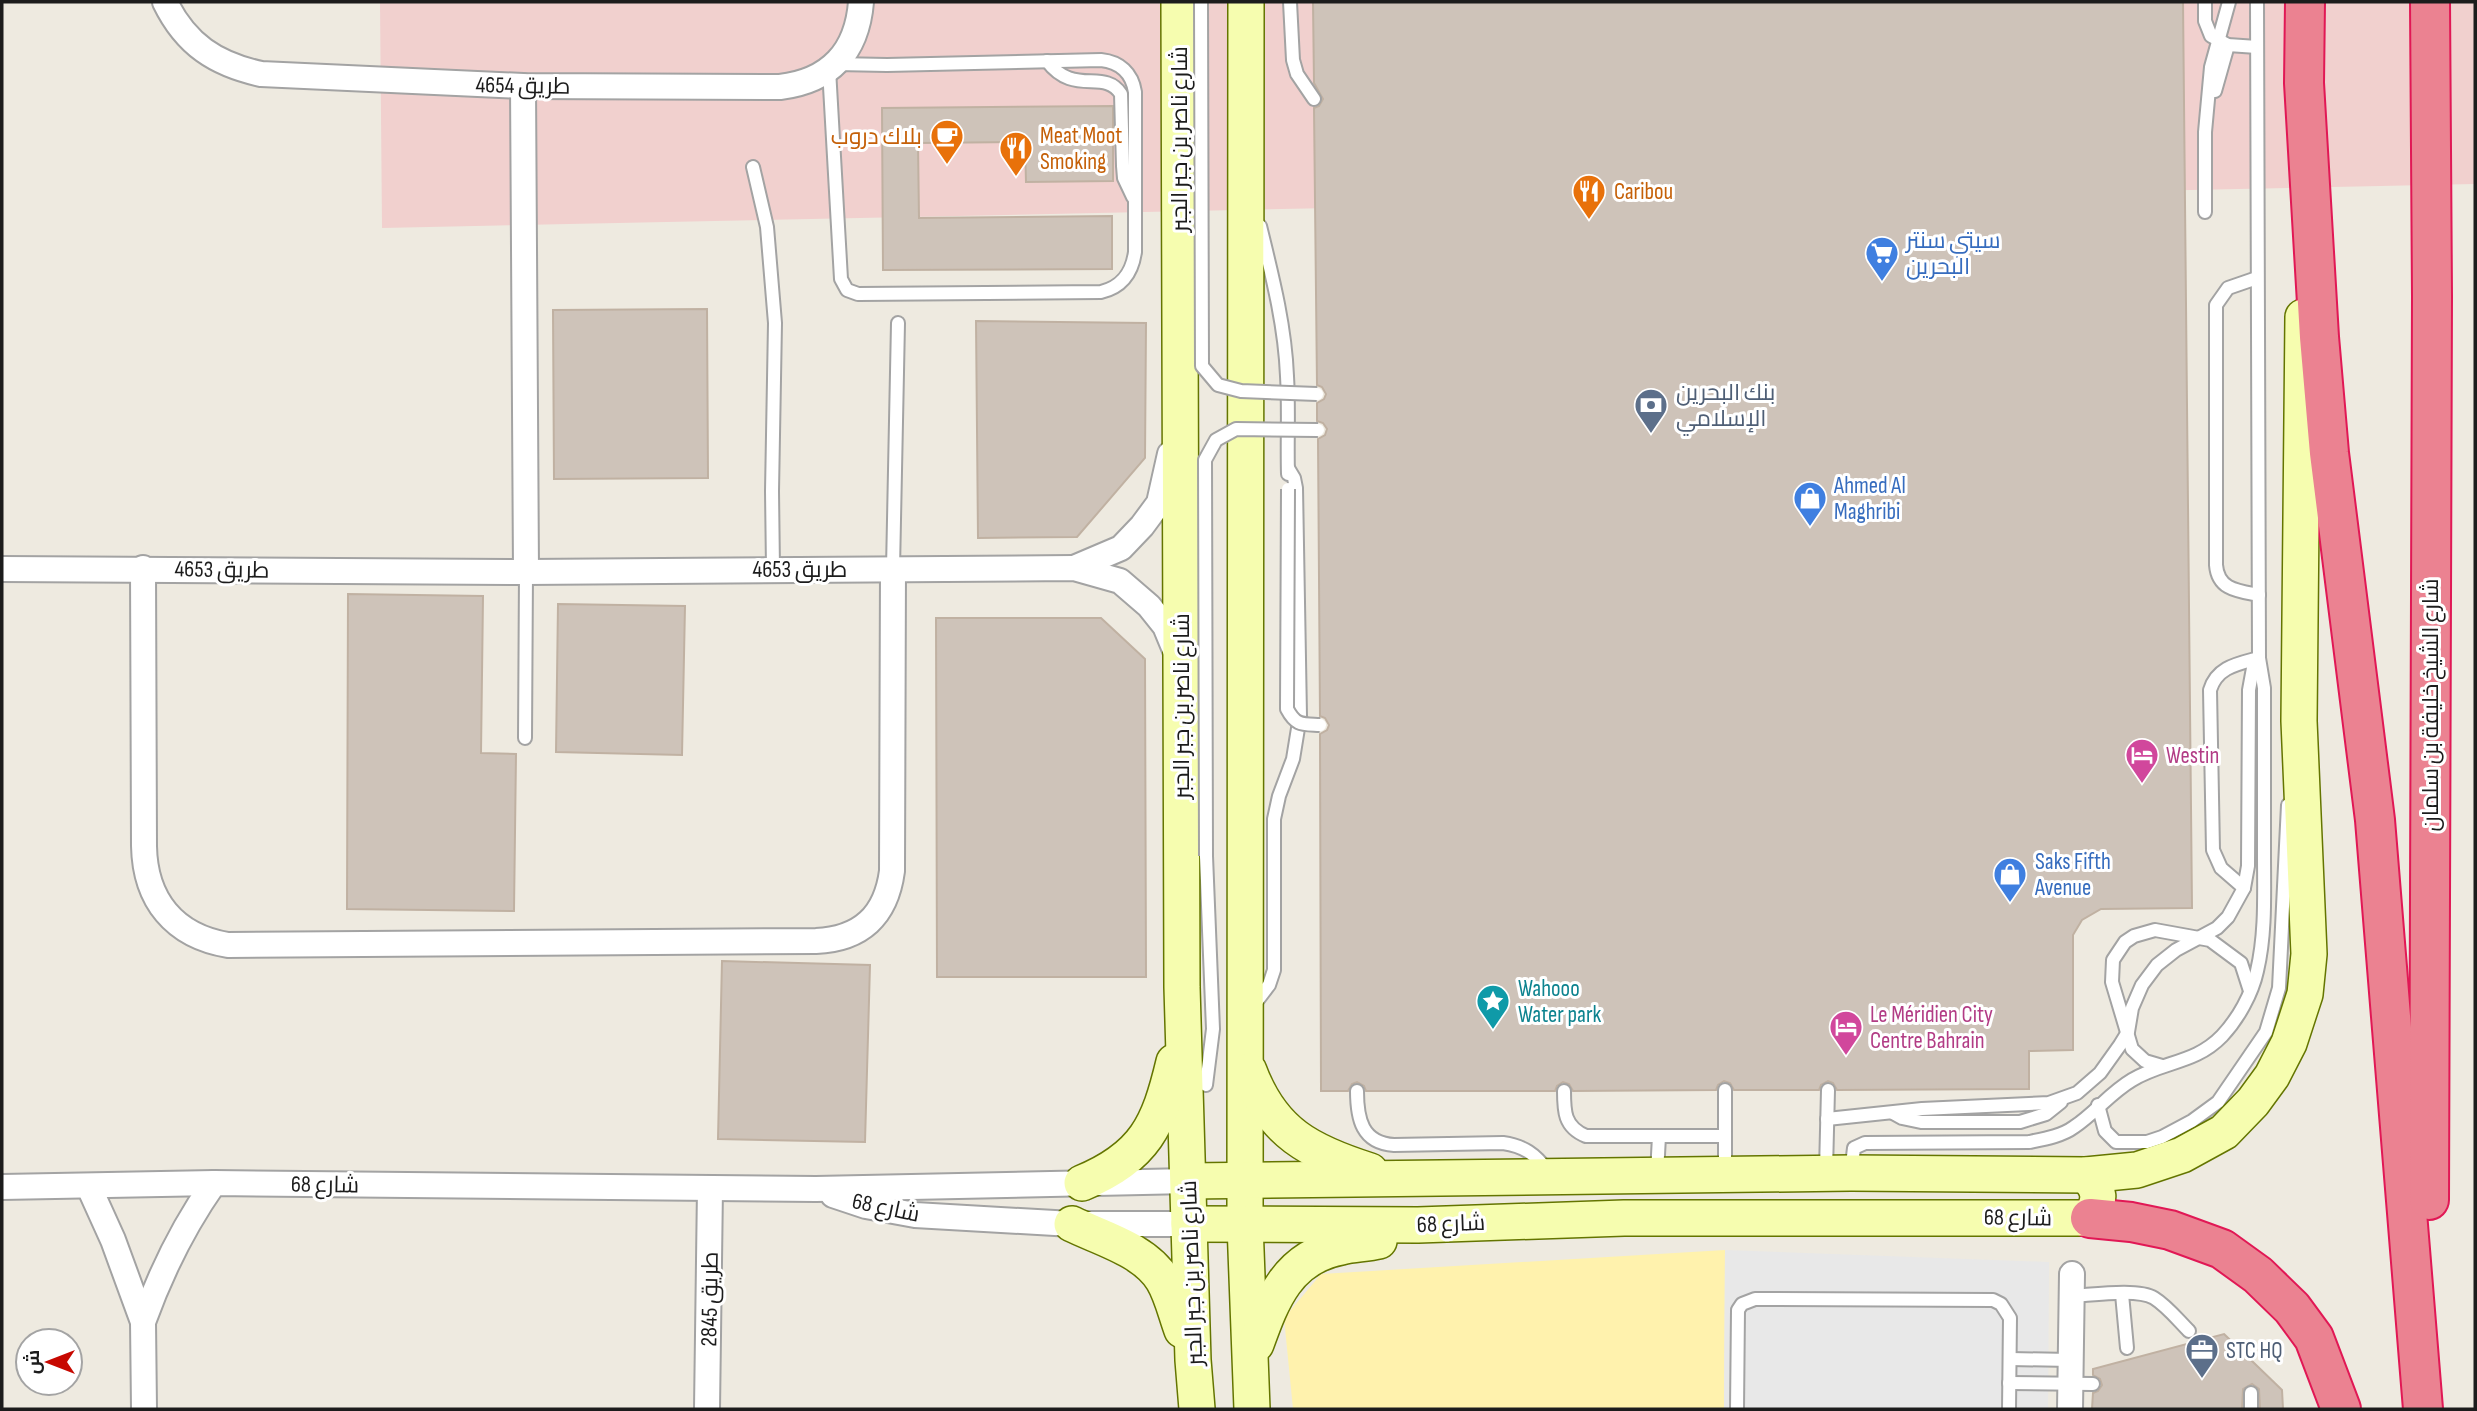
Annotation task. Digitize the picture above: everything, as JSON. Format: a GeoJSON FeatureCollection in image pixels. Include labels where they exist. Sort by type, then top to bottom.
{"type":"FeatureCollection","features":[{"type":"Feature","properties":{"kind":"highway"},"geometry":{"type":"LineString","coordinates":[[2305,2],[2304,83],[2319,337],[2329,453],[2375,820],[2426,1409]]}},
{"type":"Feature","properties":{"kind":"highway"},"geometry":{"type":"LineString","coordinates":[[2418,2],[2432,296]]}},
{"type":"Feature","properties":{"kind":"highway","name":"شارع الشيخ خليفة بن سلمان"},"geometry":{"type":"LineString","coordinates":[[2426,1409],[2432,296],[2430,2]]}},
{"type":"Feature","properties":{"kind":"highway"},"geometry":{"type":"LineString","coordinates":[[2090,1218],[2131,1222],[2170,1230],[2222,1249],[2258,1275],[2291,1308],[2315,1338],[2341,1409]]}},
{"type":"Feature","properties":{"kind":"main road","name":"شارع ناصر بن جبر الجبر"},"geometry":{"type":"LineString","coordinates":[[1179,2],[1183,1004],[1215,1181]]}},
{"type":"Feature","properties":{"kind":"main road","name":"شارع ناصر بن جبر الجبر"},"geometry":{"type":"LineString","coordinates":[[1197,1409],[1189,1224],[1215,1181],[1246,1062],[1246,2]]}},
{"type":"Feature","properties":{"kind":"main road","name":"شارع 68"},"geometry":{"type":"LineString","coordinates":[[1215,1181],[1839,1173],[2086,1175],[2137,1170],[2182,1155],[2224,1132],[2272,1076],[2289,1043],[2305,994],[2309,954],[2300,721],[2304,83]]}},
{"type":"Feature","properties":{"kind":"main road"},"geometry":{"type":"LineString","coordinates":[[1183,1004],[1198,1035],[1217,1195],[1224,1206],[1245,1224],[1252,1409]]}},
{"type":"Feature","properties":{"kind":"main road"},"geometry":{"type":"LineString","coordinates":[[1082,1183],[1106,1173],[1128,1158],[1146,1139],[1158,1118],[1166,1095],[1183,1004]]}},
{"type":"Feature","properties":{"kind":"main road"},"geometry":{"type":"LineString","coordinates":[[1246,1062],[1255,1087],[1269,1111],[1287,1131],[1309,1148],[1333,1160],[1393,1179]]}},
{"type":"Feature","properties":{"kind":"main road"},"geometry":{"type":"LineString","coordinates":[[2086,1175],[2095,1184],[2098,1196],[2096,1208],[2090,1218]]}},
{"type":"Feature","properties":{"kind":"main road","name":"شارع 68"},"geometry":{"type":"LineString","coordinates":[[1189,1224],[1418,1225],[1624,1218],[2090,1218]]}},
{"type":"Feature","properties":{"kind":"main road"},"geometry":{"type":"LineString","coordinates":[[1072,1224],[1131,1251],[1156,1270],[1167,1289],[1193,1360]]}},
{"type":"Feature","properties":{"kind":"main road"},"geometry":{"type":"LineString","coordinates":[[1249,1364],[1271,1301],[1286,1279],[1306,1261],[1339,1247],[1386,1239],[1418,1225]]}},
{"type":"Feature","properties":{"kind":"street","name":"طريق 4654"},"geometry":{"type":"LineString","coordinates":[[165,2],[181,29],[193,41],[224,64],[261,74],[523,86],[780,87],[810,81],[833,66]]}},
{"type":"Feature","properties":{"kind":"street"},"geometry":{"type":"LineString","coordinates":[[833,66],[850,46],[859,26],[861,2]]}},
{"type":"Feature","properties":{"kind":"street"},"geometry":{"type":"LineString","coordinates":[[523,86],[526,572]]}},
{"type":"Feature","properties":{"kind":"street","name":"طريق 4653"},"geometry":{"type":"LineString","coordinates":[[1074,568],[1121,548],[1159,503],[1180,411]]}},
{"type":"Feature","properties":{"kind":"street"},"geometry":{"type":"LineString","coordinates":[[143,568],[144,846],[147,877],[161,906],[184,929],[213,942],[228,945],[816,941],[845,937],[858,931],[882,905],[892,871],[893,569]]}},
{"type":"Feature","properties":{"kind":"street","name":"طريق 4653"},"geometry":{"type":"LineString","coordinates":[[2,569],[526,572],[1074,568],[1120,581],[1149,606],[1165,626],[1180,662]]}},
{"type":"Feature","properties":{"kind":"street","name":"شارع 68"},"geometry":{"type":"LineString","coordinates":[[2,1187],[214,1183],[816,1189],[1215,1181]]}},
{"type":"Feature","properties":{"kind":"street"},"geometry":{"type":"LineString","coordinates":[[143,1322],[180,1236],[214,1183]]}},
{"type":"Feature","properties":{"kind":"street"},"geometry":{"type":"LineString","coordinates":[[89,1187],[113,1240],[143,1322],[144,1409]]}},
{"type":"Feature","properties":{"kind":"street","name":"طريق 2845"},"geometry":{"type":"LineString","coordinates":[[707,1409],[710,1188]]}},
{"type":"Feature","properties":{"kind":"street","name":"شارع 68"},"geometry":{"type":"LineString","coordinates":[[816,1189],[891,1212],[993,1221],[1189,1224]]}},
{"type":"Feature","properties":{"kind":"street"},"geometry":{"type":"LineString","coordinates":[[2070,1409],[2078,1376],[2072,1285]]}},
{"type":"Feature","properties":{"kind":"lane"},"geometry":{"type":"LineString","coordinates":[[1201,2],[1202,366],[1218,385],[1241,391],[1317,394]]}},
{"type":"Feature","properties":{"kind":"lane"},"geometry":{"type":"LineString","coordinates":[[1290,2],[1293,60],[1297,75],[1314,99]]}},
{"type":"Feature","properties":{"kind":"lane"},"geometry":{"type":"LineString","coordinates":[[2205,2],[2208,31],[2222,43],[2257,47]]}},
{"type":"Feature","properties":{"kind":"lane"},"geometry":{"type":"LineString","coordinates":[[2205,212],[2205,132],[2211,67],[2222,43],[2229,2]]}},
{"type":"Feature","properties":{"kind":"lane"},"geometry":{"type":"LineString","coordinates":[[1839,1173],[1858,1144],[2029,1142],[2048,1139],[2074,1128],[2113,1092],[2134,1078],[2162,1066],[2198,1056],[2221,1036],[2236,1017],[2250,991],[2261,950],[2264,903],[2264,688],[2259,658],[2257,2]]}},
{"type":"Feature","properties":{"kind":"lane"},"geometry":{"type":"LineString","coordinates":[[1047,61],[1067,79],[1076,82],[1106,82],[1121,93],[1124,178],[1135,200]]}},
{"type":"Feature","properties":{"kind":"lane"},"geometry":{"type":"LineString","coordinates":[[1047,61],[1109,61],[1124,69],[1130,76],[1135,92],[1134,262],[1126,279],[1110,290],[1101,292],[858,294],[847,290],[841,279],[833,66],[1047,61]]}},
{"type":"Feature","properties":{"kind":"lane"},"geometry":{"type":"LineString","coordinates":[[753,167],[768,227],[775,323],[773,569]]}},
{"type":"Feature","properties":{"kind":"lane"},"geometry":{"type":"LineString","coordinates":[[1246,169],[1268,259],[1285,346],[1288,468],[1287,709],[1293,720],[1302,724],[1320,725]]}},
{"type":"Feature","properties":{"kind":"lane"},"geometry":{"type":"LineString","coordinates":[[2257,278],[2228,288],[2216,305],[2216,565],[2219,579],[2229,589],[2259,595]]}},
{"type":"Feature","properties":{"kind":"lane"},"geometry":{"type":"LineString","coordinates":[[893,569],[898,323]]}},
{"type":"Feature","properties":{"kind":"lane"},"geometry":{"type":"LineString","coordinates":[[1206,1085],[1213,1029],[1206,856],[1205,460],[1216,440],[1236,429],[1318,430]]}},
{"type":"Feature","properties":{"kind":"lane"},"geometry":{"type":"LineString","coordinates":[[1246,1015],[1269,985],[1274,970],[1274,819],[1279,796],[1293,759],[1300,716],[1296,488],[1288,468]]}},
{"type":"Feature","properties":{"kind":"lane"},"geometry":{"type":"LineString","coordinates":[[525,738],[526,572]]}},
{"type":"Feature","properties":{"kind":"lane"},"geometry":{"type":"LineString","coordinates":[[1826,1119],[1922,1109],[2049,1103],[2063,1100],[2089,1084],[2112,1058],[2128,1032],[2132,1007],[2142,985],[2157,965],[2176,950],[2217,928],[2228,916],[2244,888],[2248,866],[2249,690],[2253,668],[2259,658]]}},
{"type":"Feature","properties":{"kind":"lane"},"geometry":{"type":"LineString","coordinates":[[2244,888],[2221,868],[2213,850],[2210,690],[2223,670],[2259,658]]}},
{"type":"Feature","properties":{"kind":"lane"},"geometry":{"type":"LineString","coordinates":[[2098,1105],[2105,1131],[2116,1142],[2147,1142],[2162,1137],[2192,1121],[2218,1102],[2266,1032],[2279,988],[2286,822],[2300,721]]}},
{"type":"Feature","properties":{"kind":"lane"},"geometry":{"type":"LineString","coordinates":[[2162,1066],[2146,1061],[2132,1049],[2112,982],[2111,971],[2118,950],[2134,936],[2155,930],[2210,940],[2241,963],[2250,991]]}},
{"type":"Feature","properties":{"kind":"lane"},"geometry":{"type":"LineString","coordinates":[[1724,1090],[1725,1175]]}},
{"type":"Feature","properties":{"kind":"lane"},"geometry":{"type":"LineString","coordinates":[[1828,1090],[1826,1119],[1839,1173]]}},
{"type":"Feature","properties":{"kind":"lane"},"geometry":{"type":"LineString","coordinates":[[1357,1091],[1359,1121],[1363,1129],[1377,1142],[1394,1145],[1518,1145],[1531,1153],[1552,1176]]}},
{"type":"Feature","properties":{"kind":"lane"},"geometry":{"type":"LineString","coordinates":[[1564,1091],[1566,1119],[1578,1132],[1595,1137],[1725,1136]]}},
{"type":"Feature","properties":{"kind":"lane"},"geometry":{"type":"LineString","coordinates":[[1657,1175],[1659,1136]]}},
{"type":"Feature","properties":{"kind":"lane"},"geometry":{"type":"LineString","coordinates":[[2072,1285],[2122,1294],[2141,1293],[2154,1298],[2189,1331]]}},
{"type":"Feature","properties":{"kind":"lane"},"geometry":{"type":"LineString","coordinates":[[2122,1294],[2127,1348]]}},
{"type":"Feature","properties":{"kind":"lane"},"geometry":{"type":"LineString","coordinates":[[1737,1409],[1738,1310],[1748,1300],[1993,1300],[2007,1310],[2010,1318],[2009,1409]]}},
{"type":"Feature","properties":{"kind":"lane"},"geometry":{"type":"LineString","coordinates":[[2010,1359],[2078,1376]]}},
{"type":"Feature","properties":{"kind":"lane"},"geometry":{"type":"LineString","coordinates":[[2009,1383],[2078,1376]]}},
{"type":"Feature","properties":{"kind":"lane"},"geometry":{"type":"LineString","coordinates":[[2251,1393],[2252,1409]]}},
{"type":"Feature","properties":{"kind":"shaded area"},"geometry":{"type":"Polygon","coordinates":[[[380,2],[2475,2],[2475,184],[382,228],[380,2]]]}},
{"type":"Feature","properties":{"kind":"shaded area"},"geometry":{"type":"Polygon","coordinates":[[[1725,1250],[2049,1262],[2048,1409],[1724,1409],[1725,1250]]]}},
{"type":"Feature","properties":{"kind":"sand"},"geometry":{"type":"Polygon","coordinates":[[[1725,1250],[1724,1409],[1293,1409],[1284,1318],[1321,1274],[1725,1250]]]}},
{"type":"Feature","properties":{"kind":"building","name":"سيتي سنتر البحرين"},"geometry":{"type":"Polygon","coordinates":[[[1313,2],[2183,2],[2192,908],[2101,909],[2082,920],[2073,935],[2073,1050],[2029,1051],[2029,1089],[1837,1090],[1833,1083],[1828,1081],[1821,1085],[1819,1090],[1734,1090],[1730,1083],[1724,1081],[1716,1090],[1573,1091],[1569,1084],[1563,1082],[1555,1091],[1366,1091],[1364,1086],[1357,1082],[1352,1084],[1348,1091],[1321,1091],[1320,734],[1327,730],[1329,725],[1325,718],[1320,716],[1318,439],[1325,435],[1327,429],[1323,423],[1317,421],[1317,403],[1324,399],[1326,394],[1322,387],[1317,385],[1314,108],[1319,106],[1323,99],[1314,83],[1313,2]]]}},
{"type":"Feature","properties":{"kind":"building"},"geometry":{"type":"Polygon","coordinates":[[[1113,106],[1113,181],[1026,182],[1025,142],[918,143],[919,218],[1112,216],[1112,269],[883,270],[882,108],[1113,106]]]}},
{"type":"Feature","properties":{"kind":"building"},"geometry":{"type":"Polygon","coordinates":[[[707,309],[708,478],[554,479],[553,310],[707,309]]]}},
{"type":"Feature","properties":{"kind":"building"},"geometry":{"type":"Polygon","coordinates":[[[976,321],[1146,323],[1145,458],[1077,537],[978,538],[976,321]]]}},
{"type":"Feature","properties":{"kind":"building"},"geometry":{"type":"Polygon","coordinates":[[[348,594],[483,596],[481,753],[516,754],[514,911],[347,909],[348,594]]]}},
{"type":"Feature","properties":{"kind":"building"},"geometry":{"type":"Polygon","coordinates":[[[558,604],[685,606],[682,755],[556,752],[558,604]]]}},
{"type":"Feature","properties":{"kind":"building"},"geometry":{"type":"Polygon","coordinates":[[[936,618],[1101,618],[1145,659],[1146,977],[937,977],[936,618]]]}},
{"type":"Feature","properties":{"kind":"building"},"geometry":{"type":"Polygon","coordinates":[[[722,961],[870,965],[865,1142],[718,1139],[722,961]]]}},
{"type":"Feature","properties":{"kind":"building"},"geometry":{"type":"Polygon","coordinates":[[[2224,1334],[2282,1390],[2283,1409],[2260,1409],[2259,1389],[2252,1384],[2243,1389],[2242,1409],[2092,1409],[2093,1393],[2102,1385],[2100,1379],[2093,1375],[2093,1369],[2224,1334]]]}},
{"type":"Feature","properties":{"kind":"place","name":"بلاك دروب"},"geometry":{"type":"Point","coordinates":[947,166]}},
{"type":"Feature","properties":{"kind":"place","name":"Meat Moot Smoking"},"geometry":{"type":"Point","coordinates":[1016,178]}},
{"type":"Feature","properties":{"kind":"place","name":"Caribou"},"geometry":{"type":"Point","coordinates":[1589,221]}},
{"type":"Feature","properties":{"kind":"place","name":"سيتي سنتر البحرين"},"geometry":{"type":"Point","coordinates":[1882,283]}},
{"type":"Feature","properties":{"kind":"place","name":"بنك البحرين الإسلامي"},"geometry":{"type":"Point","coordinates":[1651,435]}},
{"type":"Feature","properties":{"kind":"place","name":"Ahmed Al Maghribi"},"geometry":{"type":"Point","coordinates":[1810,528]}},
{"type":"Feature","properties":{"kind":"place","name":"Westin"},"geometry":{"type":"Point","coordinates":[2142,785]}},
{"type":"Feature","properties":{"kind":"place","name":"Saks Fifth Avenue"},"geometry":{"type":"Point","coordinates":[2010,904]}},
{"type":"Feature","properties":{"kind":"place","name":"Wahooo Water park"},"geometry":{"type":"Point","coordinates":[1493,1031]}},
{"type":"Feature","properties":{"kind":"place","name":"Le Méridien City Centre Bahrain"},"geometry":{"type":"Point","coordinates":[1846,1057]}},
{"type":"Feature","properties":{"kind":"place","name":"STC HQ"},"geometry":{"type":"Point","coordinates":[2202,1380]}}]}
